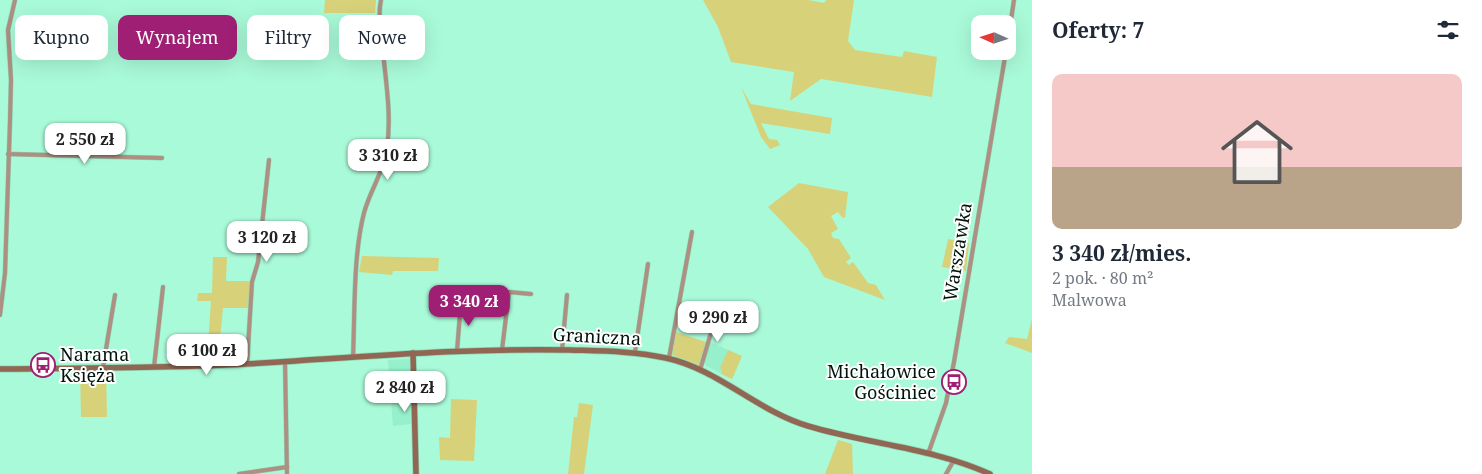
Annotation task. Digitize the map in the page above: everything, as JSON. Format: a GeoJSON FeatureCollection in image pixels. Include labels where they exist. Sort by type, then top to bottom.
{"type":"FeatureCollection","features":[{"type":"Feature","properties":{"kind":"street"},"geometry":{"type":"LineString","coordinates":[[0,315],[5,273],[11,80],[8,30],[16,0]]}},
{"type":"Feature","properties":{"kind":"street"},"geometry":{"type":"LineString","coordinates":[[353,357],[358,256],[364,213],[384,165],[387,148],[389,122],[381,34],[381,0]]}},
{"type":"Feature","properties":{"kind":"street"},"geometry":{"type":"LineString","coordinates":[[1012,15],[1014,0]]}},
{"type":"Feature","properties":{"kind":"street","name":"Warszawka"},"geometry":{"type":"LineString","coordinates":[[928,454],[946,403],[954,362],[1004,60]]}},
{"type":"Feature","properties":{"kind":"street"},"geometry":{"type":"LineString","coordinates":[[8,154],[162,158]]}},
{"type":"Feature","properties":{"kind":"street"},"geometry":{"type":"LineString","coordinates":[[247,364],[252,282],[258,262],[269,160]]}},
{"type":"Feature","properties":{"kind":"street"},"geometry":{"type":"LineString","coordinates":[[669,358],[692,232]]}},
{"type":"Feature","properties":{"kind":"street"},"geometry":{"type":"LineString","coordinates":[[635,352],[648,264]]}},
{"type":"Feature","properties":{"kind":"street"},"geometry":{"type":"LineString","coordinates":[[154,366],[163,287]]}},
{"type":"Feature","properties":{"kind":"street"},"geometry":{"type":"LineString","coordinates":[[502,350],[509,292],[531,294]]}},
{"type":"Feature","properties":{"kind":"street"},"geometry":{"type":"LineString","coordinates":[[103,367],[115,295]]}},
{"type":"Feature","properties":{"kind":"street"},"geometry":{"type":"LineString","coordinates":[[562,350],[567,295]]}},
{"type":"Feature","properties":{"kind":"street"},"geometry":{"type":"LineString","coordinates":[[457,350],[461,301]]}},
{"type":"Feature","properties":{"kind":"street"},"geometry":{"type":"LineString","coordinates":[[700,370],[718,313],[737,319]]}},
{"type":"Feature","properties":{"kind":"street","name":"Graniczna"},"geometry":{"type":"LineString","coordinates":[[0,369],[247,364],[457,350],[635,352],[669,358],[700,370],[782,416],[800,424],[838,435],[954,460],[990,474]]}},
{"type":"Feature","properties":{"kind":"street"},"geometry":{"type":"LineString","coordinates":[[413,353],[416,474]]}},
{"type":"Feature","properties":{"kind":"street"},"geometry":{"type":"LineString","coordinates":[[285,362],[287,474]]}},
{"type":"Feature","properties":{"kind":"street"},"geometry":{"type":"LineString","coordinates":[[946,474],[954,460]]}},
{"type":"Feature","properties":{"kind":"street"},"geometry":{"type":"LineString","coordinates":[[239,474],[287,467]]}},
{"type":"Feature","properties":{"kind":"shaded area"},"geometry":{"type":"Polygon","coordinates":[[[325,0],[376,0],[375,13],[324,13],[325,0]]]}},
{"type":"Feature","properties":{"kind":"shaded area"},"geometry":{"type":"Polygon","coordinates":[[[703,0],[809,0],[824,3],[826,0],[854,0],[848,41],[855,50],[902,57],[904,51],[937,57],[932,97],[821,79],[790,101],[794,72],[731,62],[718,27],[703,0]]]}},
{"type":"Feature","properties":{"kind":"shaded area"},"geometry":{"type":"Polygon","coordinates":[[[741,87],[751,104],[832,118],[830,134],[761,123],[769,139],[777,140],[780,145],[770,149],[761,137],[741,87]]]}},
{"type":"Feature","properties":{"kind":"shaded area"},"geometry":{"type":"Polygon","coordinates":[[[799,183],[848,192],[845,218],[838,212],[831,216],[838,229],[831,233],[833,238],[839,239],[851,258],[846,262],[849,265],[853,262],[868,283],[876,285],[885,300],[824,277],[808,249],[768,207],[799,183]]]}},
{"type":"Feature","properties":{"kind":"shaded area"},"geometry":{"type":"Polygon","coordinates":[[[948,239],[969,243],[966,271],[942,267],[948,239]]]}},
{"type":"Feature","properties":{"kind":"shaded area"},"geometry":{"type":"Polygon","coordinates":[[[362,256],[439,258],[438,271],[393,271],[392,275],[359,272],[362,256]]]}},
{"type":"Feature","properties":{"kind":"shaded area"},"geometry":{"type":"Polygon","coordinates":[[[213,257],[227,257],[226,281],[250,281],[248,308],[223,308],[218,360],[207,360],[211,301],[197,301],[198,293],[212,293],[213,257]]]}},
{"type":"Feature","properties":{"kind":"shaded area"},"geometry":{"type":"Polygon","coordinates":[[[1032,319],[1032,353],[1005,343],[1009,337],[1027,339],[1032,319]]]}},
{"type":"Feature","properties":{"kind":"shaded area"},"geometry":{"type":"Polygon","coordinates":[[[676,332],[706,342],[699,365],[672,355],[676,332]]]}},
{"type":"Feature","properties":{"kind":"shaded area"},"geometry":{"type":"Polygon","coordinates":[[[710,342],[742,356],[732,379],[706,366],[704,362],[710,342]]]}},
{"type":"Feature","properties":{"kind":"shaded area"},"geometry":{"type":"Polygon","coordinates":[[[728,350],[742,356],[732,379],[721,374],[722,370],[720,368],[728,350]]]}},
{"type":"Feature","properties":{"kind":"shaded area"},"geometry":{"type":"Polygon","coordinates":[[[409,359],[412,424],[393,426],[388,360],[409,359]]]}},
{"type":"Feature","properties":{"kind":"shaded area"},"geometry":{"type":"Polygon","coordinates":[[[106,369],[107,417],[81,417],[80,370],[106,369]]]}},
{"type":"Feature","properties":{"kind":"shaded area"},"geometry":{"type":"Polygon","coordinates":[[[451,399],[477,400],[474,461],[440,460],[439,437],[450,438],[451,399]]]}},
{"type":"Feature","properties":{"kind":"shaded area"},"geometry":{"type":"Polygon","coordinates":[[[579,403],[593,405],[584,474],[568,474],[574,417],[577,417],[579,403]]]}},
{"type":"Feature","properties":{"kind":"shaded area"},"geometry":{"type":"Polygon","coordinates":[[[838,440],[852,444],[853,474],[825,474],[838,440]]]}},
{"type":"Feature","properties":{"kind":"place","name":"Narama Księża"},"geometry":{"type":"Point","coordinates":[43,365]}},
{"type":"Feature","properties":{"kind":"place","name":"Michałowice Gościniec"},"geometry":{"type":"Point","coordinates":[954,382]}}]}
